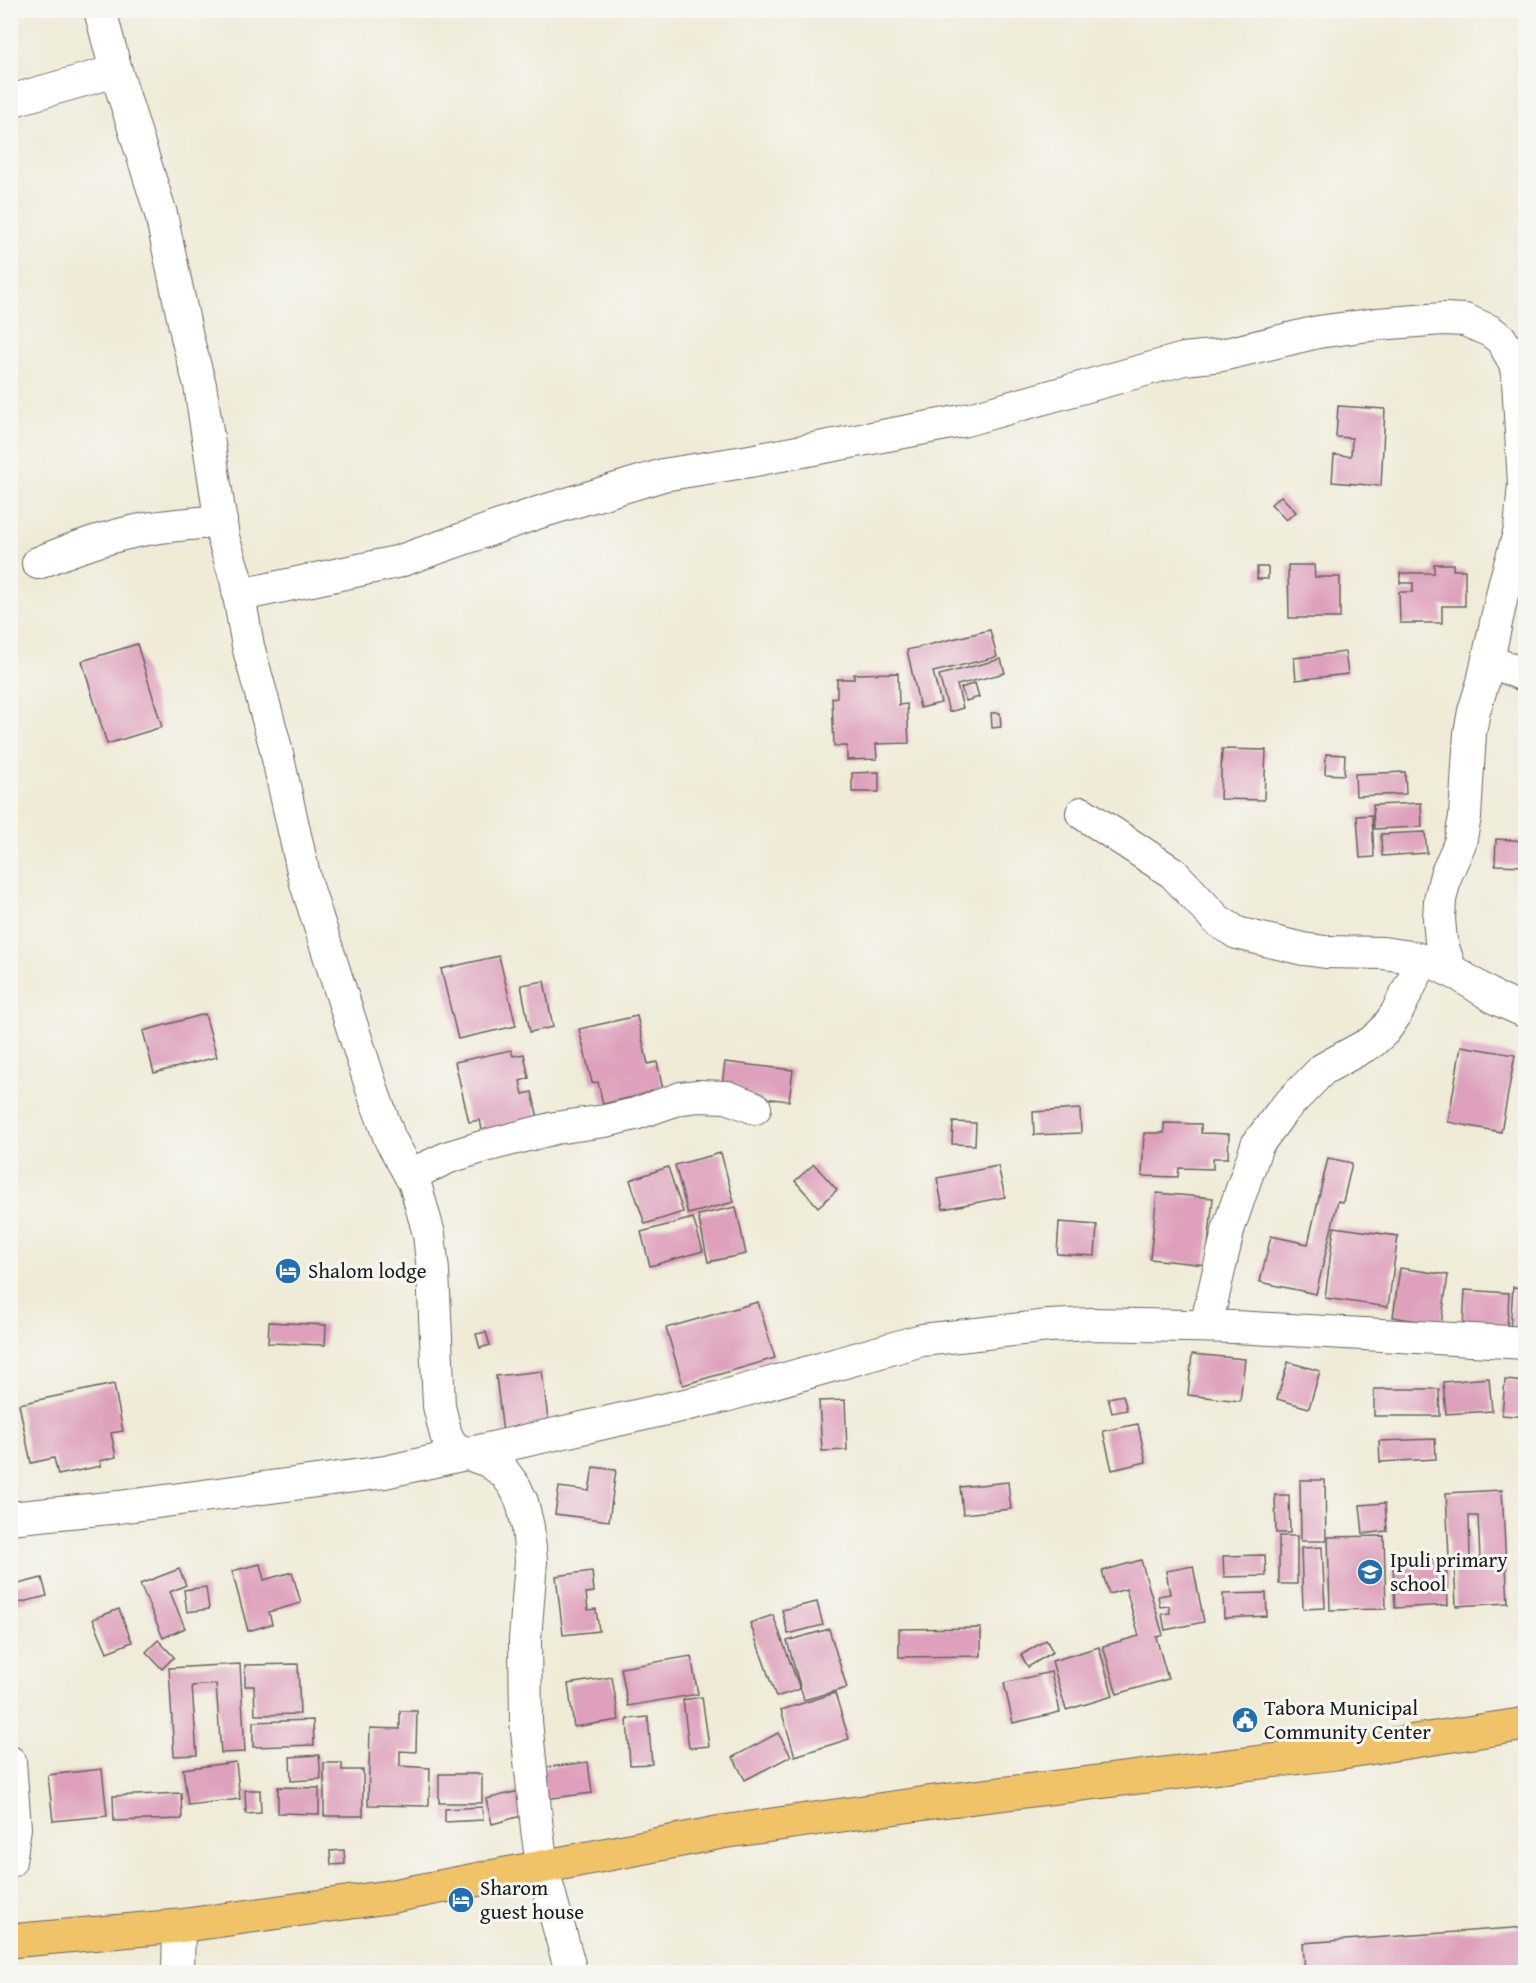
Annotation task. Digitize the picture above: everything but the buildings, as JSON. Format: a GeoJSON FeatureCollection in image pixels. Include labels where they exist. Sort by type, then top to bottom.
{"type":"FeatureCollection","features":[{"type":"Feature","properties":{"kind":"highway"},"geometry":{"type":"LineString","coordinates":[[10,1941],[179,1926],[388,1897],[722,1832],[946,1800],[1336,1753],[1526,1725]]}},
{"type":"Feature","properties":{"kind":"street"},"geometry":{"type":"LineString","coordinates":[[100,10],[116,71],[164,225],[188,341],[200,385],[220,521],[240,595],[248,646],[275,745],[308,890],[374,1095],[390,1139],[415,1184],[429,1234],[433,1271],[439,1406],[449,1442],[465,1454],[488,1461],[504,1472],[522,1502],[528,1527],[531,1576],[525,1640],[526,1721],[542,1866],[571,1972]]}},
{"type":"Feature","properties":{"kind":"street"},"geometry":{"type":"LineString","coordinates":[[10,101],[116,71]]}},
{"type":"Feature","properties":{"kind":"street"},"geometry":{"type":"LineString","coordinates":[[240,595],[397,562],[537,513],[663,475],[962,422],[1184,359],[1222,355],[1318,332],[1377,324],[1465,320],[1479,325],[1501,339],[1515,363],[1518,380],[1524,484],[1520,530],[1505,582],[1470,733],[1465,817],[1460,843],[1446,875],[1440,900],[1438,919],[1441,941],[1437,965],[1385,1030],[1372,1041],[1323,1069],[1283,1110],[1257,1145],[1229,1227],[1206,1326]]}},
{"type":"Feature","properties":{"kind":"street"},"geometry":{"type":"LineString","coordinates":[[38,563],[71,550],[140,530],[220,521]]}},
{"type":"Feature","properties":{"kind":"street"},"geometry":{"type":"LineString","coordinates":[[1488,660],[1526,676]]}},
{"type":"Feature","properties":{"kind":"street"},"geometry":{"type":"LineString","coordinates":[[1082,813],[1173,873],[1217,920],[1238,933],[1303,949],[1326,952],[1383,953],[1437,965],[1497,999],[1526,1012]]}},
{"type":"Feature","properties":{"kind":"street"},"geometry":{"type":"LineString","coordinates":[[410,1175],[449,1157],[485,1146],[555,1128],[625,1117],[681,1098],[699,1096],[727,1098],[755,1108]]}},
{"type":"Feature","properties":{"kind":"street"},"geometry":{"type":"LineString","coordinates":[[10,1518],[119,1507],[385,1472],[725,1396],[922,1340],[1049,1326],[1091,1324],[1206,1326],[1526,1343]]}},
{"type":"Feature","properties":{"kind":"street"},"geometry":{"type":"LineString","coordinates":[[10,1762],[15,1828],[10,1862]]}},
{"type":"Feature","properties":{"kind":"street"},"geometry":{"type":"LineString","coordinates":[[178,1972],[179,1926]]}},
{"type":"Feature","properties":{"kind":"place","name":"Shalom lodge"},"geometry":{"type":"Point","coordinates":[288,1271]}},
{"type":"Feature","properties":{"kind":"place","name":"Ipuli primary school"},"geometry":{"type":"Point","coordinates":[1370,1572]}},
{"type":"Feature","properties":{"kind":"place","name":"Tabora Municipal Community Center"},"geometry":{"type":"Point","coordinates":[1245,1720]}},
{"type":"Feature","properties":{"kind":"place","name":"Sharom guest house"},"geometry":{"type":"Point","coordinates":[461,1900]}}]}
